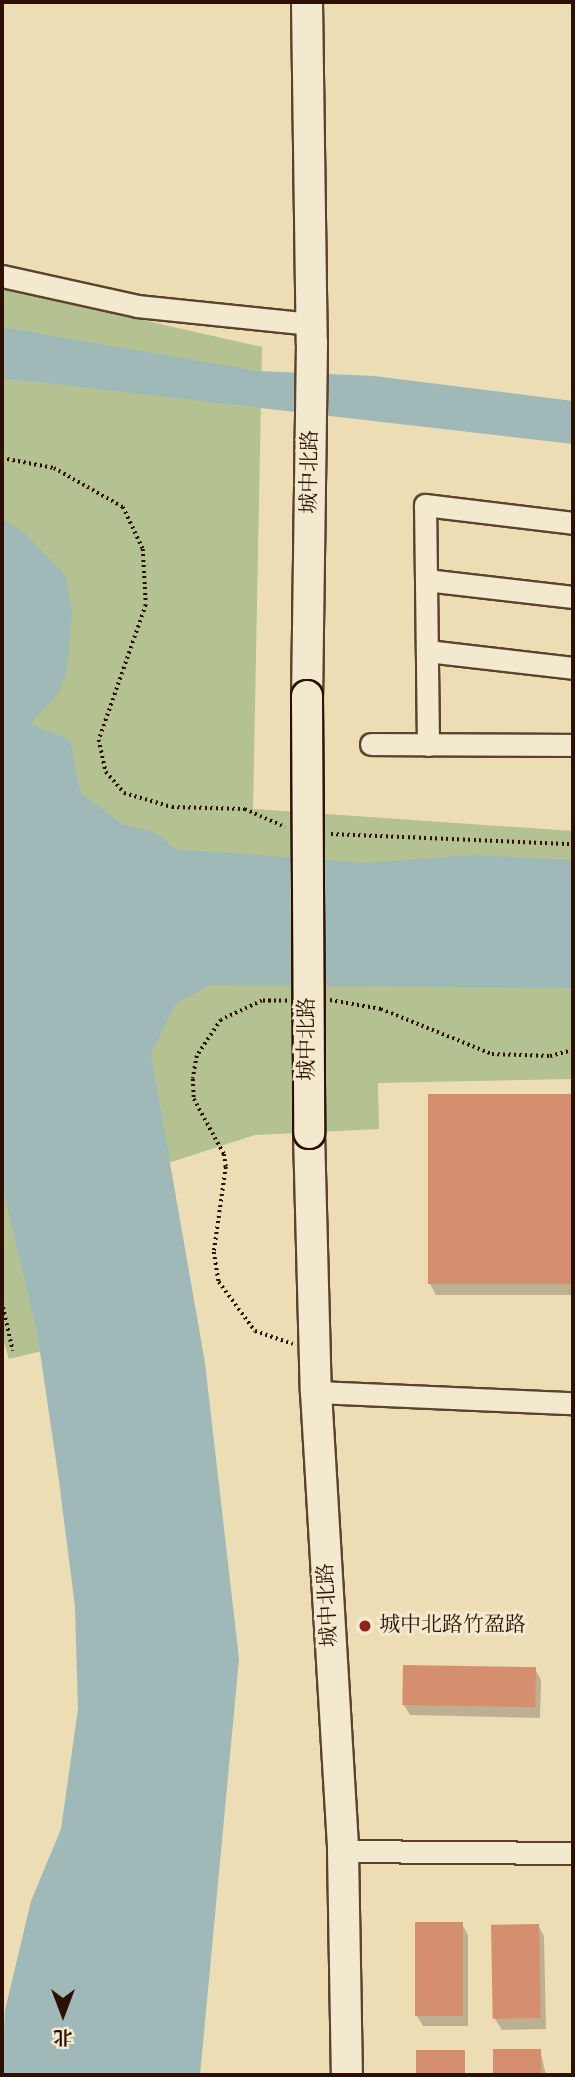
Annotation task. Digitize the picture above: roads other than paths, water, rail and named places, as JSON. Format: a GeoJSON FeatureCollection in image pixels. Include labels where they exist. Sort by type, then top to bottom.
{"type":"FeatureCollection","features":[{"type":"Feature","properties":{"kind":"street","name":"城中北路"},"geometry":{"type":"LineString","coordinates":[[307,2],[312,334],[307,696],[309,1133],[316,1392],[343,1851],[347,2075]]}},
{"type":"Feature","properties":{"kind":"street"},"geometry":{"type":"LineString","coordinates":[[2,276],[137,306],[312,334]]}},
{"type":"Feature","properties":{"kind":"street"},"geometry":{"type":"LineString","coordinates":[[428,744],[425,505],[573,523]]}},
{"type":"Feature","properties":{"kind":"street"},"geometry":{"type":"LineString","coordinates":[[426,580],[573,597]]}},
{"type":"Feature","properties":{"kind":"street"},"geometry":{"type":"LineString","coordinates":[[426,651],[573,668]]}},
{"type":"Feature","properties":{"kind":"street"},"geometry":{"type":"LineString","coordinates":[[372,744],[573,745]]}},
{"type":"Feature","properties":{"kind":"street"},"geometry":{"type":"LineString","coordinates":[[316,1392],[573,1403]]}},
{"type":"Feature","properties":{"kind":"street"},"geometry":{"type":"LineString","coordinates":[[343,1851],[573,1853]]}},
{"type":"Feature","properties":{"kind":"water"},"geometry":{"type":"Polygon","coordinates":[[[2,327],[258,371],[374,376],[573,401],[573,444],[2,378],[2,327]]]}},
{"type":"Feature","properties":{"kind":"water"},"geometry":{"type":"Polygon","coordinates":[[[2,519],[27,535],[66,576],[72,612],[67,671],[59,693],[30,724],[70,740],[80,792],[122,824],[157,833],[174,849],[365,863],[473,855],[573,860],[573,988],[210,985],[175,1004],[151,1054],[205,1363],[239,1659],[200,2075],[2,2075],[5,2010],[31,1901],[61,1829],[78,1709],[75,1607],[59,1481],[37,1332],[2,1184],[2,519]]]}},
{"type":"Feature","properties":{"kind":"place","name":"城中北路竹盈路"},"geometry":{"type":"Point","coordinates":[365,1626]}}]}
